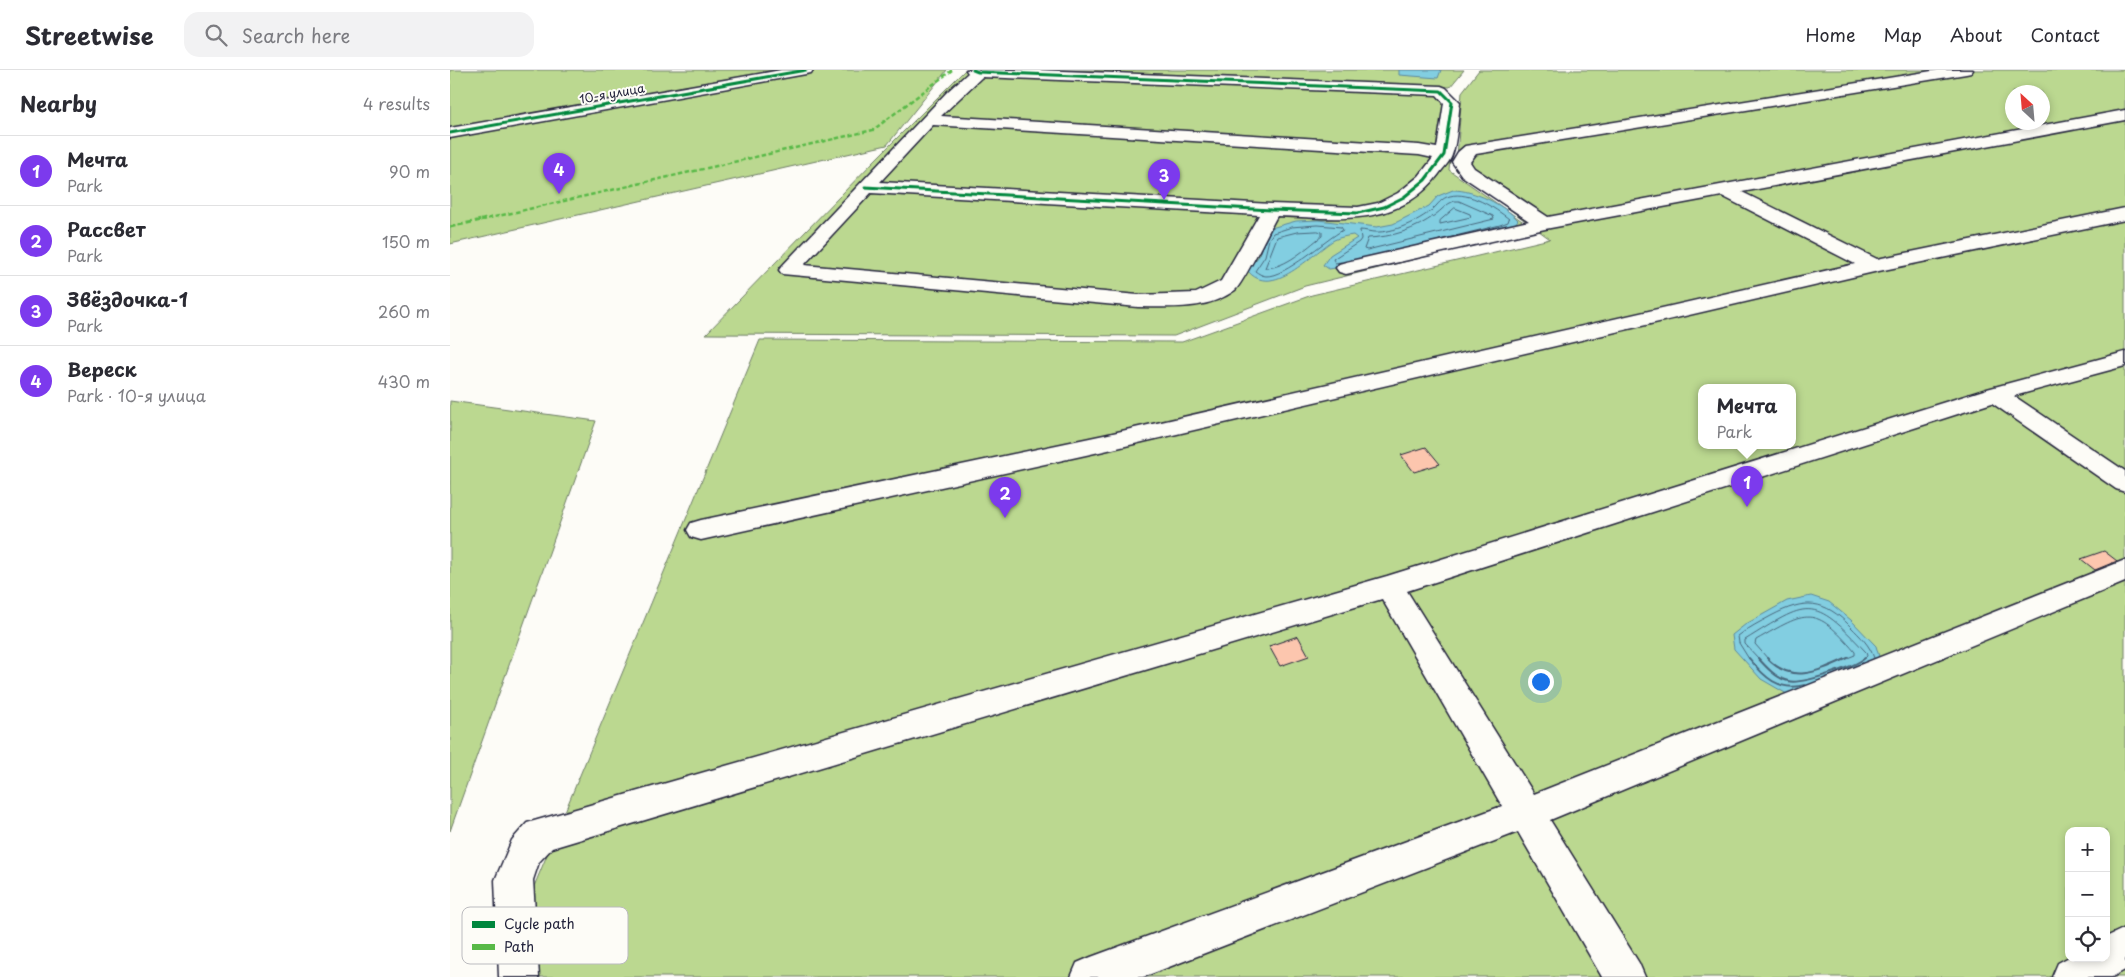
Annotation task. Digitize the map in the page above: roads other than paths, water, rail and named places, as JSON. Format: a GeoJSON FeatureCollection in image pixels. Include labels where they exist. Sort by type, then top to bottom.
{"type":"FeatureCollection","features":[{"type":"Feature","properties":{"kind":"street","name":"10-я улица"},"geometry":{"type":"LineString","coordinates":[[450,133],[806,70]]}},
{"type":"Feature","properties":{"kind":"street"},"geometry":{"type":"LineString","coordinates":[[1159,70],[1442,82],[1445,76]]}},
{"type":"Feature","properties":{"kind":"street"},"geometry":{"type":"LineString","coordinates":[[1545,223],[1468,172],[1461,162],[1464,156],[1471,150],[1966,70]]}},
{"type":"Feature","properties":{"kind":"street"},"geometry":{"type":"LineString","coordinates":[[865,187],[1271,210],[1358,213],[1384,207],[1404,197],[1425,180],[1444,155],[1452,102],[1441,91],[976,71],[865,187],[789,270],[1138,300],[1174,301],[1200,299],[1229,286],[1271,210]]}},
{"type":"Feature","properties":{"kind":"street"},"geometry":{"type":"LineString","coordinates":[[1346,268],[1545,223],[2125,115]]}},
{"type":"Feature","properties":{"kind":"street"},"geometry":{"type":"LineString","coordinates":[[929,120],[1420,150],[1444,155]]}},
{"type":"Feature","properties":{"kind":"street"},"geometry":{"type":"LineString","coordinates":[[1723,189],[1874,266]]}},
{"type":"Feature","properties":{"kind":"street"},"geometry":{"type":"LineString","coordinates":[[701,530],[1104,443],[1874,266],[2125,214]]}},
{"type":"Feature","properties":{"kind":"street"},"geometry":{"type":"LineString","coordinates":[[515,907],[514,880],[524,852],[540,835],[1389,586],[1995,394],[2125,359]]}},
{"type":"Feature","properties":{"kind":"street"},"geometry":{"type":"LineString","coordinates":[[1995,394],[2125,483]]}},
{"type":"Feature","properties":{"kind":"street"},"geometry":{"type":"LineString","coordinates":[[1091,977],[1526,813],[2125,570]]}},
{"type":"Feature","properties":{"kind":"street"},"geometry":{"type":"LineString","coordinates":[[1389,586],[1625,977]]}},
{"type":"Feature","properties":{"kind":"street"},"geometry":{"type":"LineString","coordinates":[[2072,977],[2125,948]]}},
{"type":"Feature","properties":{"kind":"street"},"geometry":{"type":"LineString","coordinates":[[518,964],[519,977]]}},
{"type":"Feature","properties":{"kind":"water"},"geometry":{"type":"Polygon","coordinates":[[[1399,70],[1441,70],[1438,78],[1399,75],[1399,70]]]}},
{"type":"Feature","properties":{"kind":"water"},"geometry":{"type":"Polygon","coordinates":[[[1453,190],[1488,199],[1505,209],[1518,220],[1515,224],[1329,269],[1323,265],[1330,255],[1357,238],[1353,235],[1341,237],[1325,246],[1292,272],[1280,278],[1268,280],[1257,278],[1247,270],[1259,256],[1265,233],[1271,228],[1296,221],[1318,220],[1377,227],[1393,224],[1429,206],[1438,196],[1453,190]]]}},
{"type":"Feature","properties":{"kind":"water"},"geometry":{"type":"Polygon","coordinates":[[[1811,596],[1829,602],[1851,620],[1876,646],[1880,660],[1828,687],[1787,694],[1761,679],[1734,649],[1732,635],[1746,624],[1787,601],[1811,596]]]}},
{"type":"Feature","properties":{"kind":"place","name":"Вереск"},"geometry":{"type":"Point","coordinates":[559,194]}},
{"type":"Feature","properties":{"kind":"place","name":"Звёздочка-1"},"geometry":{"type":"Point","coordinates":[1164,200]}},
{"type":"Feature","properties":{"kind":"place","name":"Мечта"},"geometry":{"type":"Point","coordinates":[1747,507]}},
{"type":"Feature","properties":{"kind":"place","name":"Рассвет"},"geometry":{"type":"Point","coordinates":[1005,518]}}]}
